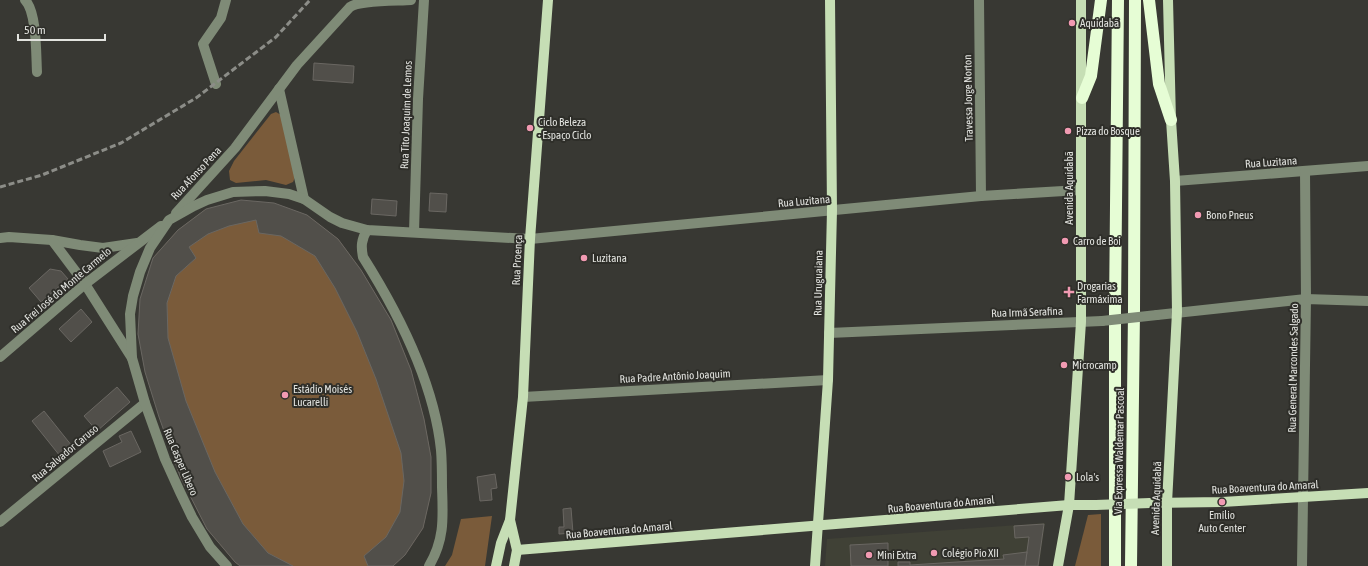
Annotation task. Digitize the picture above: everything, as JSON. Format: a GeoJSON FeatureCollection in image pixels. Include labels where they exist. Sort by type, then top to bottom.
{"type":"FeatureCollection","features":[{"type":"Feature","properties":{"kind":"highway"},"geometry":{"type":"LineString","coordinates":[[1082,98],[1091,76],[1101,0]]}},
{"type":"Feature","properties":{"kind":"highway","name":"Via Expressa Waldemar Pascoal"},"geometry":{"type":"LineString","coordinates":[[1116,566],[1115,310],[1118,0]]}},
{"type":"Feature","properties":{"kind":"highway","name":"Via Expressa Waldemar Pascoal"},"geometry":{"type":"LineString","coordinates":[[1131,566],[1134,312],[1135,0]]}},
{"type":"Feature","properties":{"kind":"highway"},"geometry":{"type":"LineString","coordinates":[[1149,0],[1158,78],[1162,95],[1171,120]]}},
{"type":"Feature","properties":{"kind":"main road","name":"Rua Proença"},"geometry":{"type":"LineString","coordinates":[[496,566],[501,543],[510,520],[523,397],[530,239],[548,0]]}},
{"type":"Feature","properties":{"kind":"main road","name":"Rua Uruguaiana"},"geometry":{"type":"LineString","coordinates":[[815,566],[828,380],[832,210],[830,0]]}},
{"type":"Feature","properties":{"kind":"main road","name":"Avenida Aquidabã"},"geometry":{"type":"LineString","coordinates":[[1058,566],[1069,505],[1081,322],[1081,0]]}},
{"type":"Feature","properties":{"kind":"main road","name":"Avenida Aquidabã"},"geometry":{"type":"LineString","coordinates":[[1167,566],[1167,503],[1177,312],[1175,181],[1171,120],[1168,0]]}},
{"type":"Feature","properties":{"kind":"main road","name":"Rua Boaventura do Amaral"},"geometry":{"type":"LineString","coordinates":[[517,550],[1069,505],[1222,502],[1368,493]]}},
{"type":"Feature","properties":{"kind":"main road","name":"Rua Proença"},"geometry":{"type":"LineString","coordinates":[[510,520],[517,550],[514,566]]}},
{"type":"Feature","properties":{"kind":"street"},"geometry":{"type":"LineString","coordinates":[[25,0],[32,13],[37,72]]}},
{"type":"Feature","properties":{"kind":"street"},"geometry":{"type":"LineString","coordinates":[[216,84],[203,44],[221,18],[226,0]]}},
{"type":"Feature","properties":{"kind":"street","name":"Rua Afonso Pena"},"geometry":{"type":"LineString","coordinates":[[0,238],[9,237],[52,240],[103,248],[138,243],[169,220],[235,148],[297,65],[353,5],[361,3],[411,0]]}},
{"type":"Feature","properties":{"kind":"street","name":"Rua Tito Joaquim de Lemos"},"geometry":{"type":"LineString","coordinates":[[414,232],[418,98],[424,0]]}},
{"type":"Feature","properties":{"kind":"street","name":"Travessa Jorge Norton"},"geometry":{"type":"LineString","coordinates":[[979,0],[981,196]]}},
{"type":"Feature","properties":{"kind":"street"},"geometry":{"type":"LineString","coordinates":[[279,89],[304,199]]}},
{"type":"Feature","properties":{"kind":"street","name":"Rua Luzitana"},"geometry":{"type":"LineString","coordinates":[[1175,181],[1368,166]]}},
{"type":"Feature","properties":{"kind":"street","name":"Rua General Marcondes Salgado"},"geometry":{"type":"LineString","coordinates":[[1302,566],[1306,299],[1305,171]]}},
{"type":"Feature","properties":{"kind":"street","name":"Rua Luzitana"},"geometry":{"type":"LineString","coordinates":[[169,220],[207,200],[233,192],[265,191],[289,194],[304,199],[330,217],[342,223],[367,230],[530,239],[981,196],[1080,190]]}},
{"type":"Feature","properties":{"kind":"street","name":"Rua Casper Libero"},"geometry":{"type":"LineString","coordinates":[[169,220],[150,248],[140,272],[133,296],[130,314],[132,358],[144,403],[166,460],[192,517],[210,547],[227,566]]}},
{"type":"Feature","properties":{"kind":"street"},"geometry":{"type":"LineString","coordinates":[[367,230],[363,237],[361,247],[363,257],[400,322],[421,371],[434,411],[441,450],[443,513],[441,534],[436,553],[429,566]]}},
{"type":"Feature","properties":{"kind":"street","name":"Rua Casper Libero"},"geometry":{"type":"LineString","coordinates":[[52,240],[85,284],[132,358]]}},
{"type":"Feature","properties":{"kind":"street","name":"Rua Frei José do Monte Carmelo"},"geometry":{"type":"LineString","coordinates":[[0,357],[85,284],[138,243]]}},
{"type":"Feature","properties":{"kind":"street","name":"Rua Irmã Serafina"},"geometry":{"type":"LineString","coordinates":[[829,333],[1102,321],[1306,299],[1368,302]]}},
{"type":"Feature","properties":{"kind":"street","name":"Rua Padre Antônio Joaquim"},"geometry":{"type":"LineString","coordinates":[[523,397],[828,380]]}},
{"type":"Feature","properties":{"kind":"street","name":"Rua Salvador Caruso"},"geometry":{"type":"LineString","coordinates":[[0,522],[144,403]]}},
{"type":"Feature","properties":{"kind":"shaded area"},"geometry":{"type":"Polygon","coordinates":[[[276,112],[281,115],[296,175],[293,182],[286,185],[266,180],[236,183],[230,180],[229,171],[234,161],[271,114],[276,112]]]}},
{"type":"Feature","properties":{"kind":"shaded area","name":"Estádio Moisés Lucarelli"},"geometry":{"type":"Polygon","coordinates":[[[206,209],[307,215],[338,239],[361,270],[391,320],[411,370],[424,419],[431,457],[431,493],[423,528],[405,555],[393,566],[240,566],[207,529],[180,476],[153,258],[178,230],[206,209]]]}},
{"type":"Feature","properties":{"kind":"shaded area"},"geometry":{"type":"Polygon","coordinates":[[[1101,514],[1101,566],[1075,566],[1088,515],[1101,514]]]}},
{"type":"Feature","properties":{"kind":"shaded area"},"geometry":{"type":"Polygon","coordinates":[[[492,516],[485,566],[445,566],[452,555],[461,519],[492,516]]]}},
{"type":"Feature","properties":{"kind":"shaded area","name":"Colégio Pio XII"},"geometry":{"type":"Polygon","coordinates":[[[1045,523],[1039,566],[825,566],[827,539],[1045,523]]]}},
{"type":"Feature","properties":{"kind":"building"},"geometry":{"type":"Polygon","coordinates":[[[314,63],[354,66],[353,83],[313,80],[314,63]]]}},
{"type":"Feature","properties":{"kind":"building"},"geometry":{"type":"Polygon","coordinates":[[[430,193],[447,194],[446,212],[429,211],[430,193]]]}},
{"type":"Feature","properties":{"kind":"building"},"geometry":{"type":"Polygon","coordinates":[[[372,199],[397,201],[396,216],[371,214],[372,199]]]}},
{"type":"Feature","properties":{"kind":"building","name":"Estádio Moisés Lucarelli"},"geometry":{"type":"Polygon","coordinates":[[[241,200],[274,203],[307,215],[338,239],[361,270],[391,320],[411,370],[424,419],[431,457],[431,493],[423,528],[405,555],[393,566],[368,566],[364,556],[386,537],[400,512],[404,481],[401,453],[376,379],[357,332],[335,288],[315,256],[281,236],[259,233],[256,220],[229,226],[208,234],[189,247],[196,258],[176,276],[167,303],[168,338],[186,401],[215,472],[243,524],[268,553],[293,566],[240,566],[207,529],[180,476],[145,372],[138,334],[140,299],[153,258],[178,230],[206,209],[241,200]]]}},
{"type":"Feature","properties":{"kind":"building"},"geometry":{"type":"Polygon","coordinates":[[[50,269],[61,271],[68,279],[41,302],[29,288],[50,269]]]}},
{"type":"Feature","properties":{"kind":"building"},"geometry":{"type":"Polygon","coordinates":[[[81,309],[92,322],[71,342],[59,329],[81,309]]]}},
{"type":"Feature","properties":{"kind":"building"},"geometry":{"type":"Polygon","coordinates":[[[117,387],[130,402],[97,431],[84,416],[117,387]]]}},
{"type":"Feature","properties":{"kind":"building"},"geometry":{"type":"Polygon","coordinates":[[[44,411],[72,446],[60,456],[32,421],[44,411]]]}},
{"type":"Feature","properties":{"kind":"building"},"geometry":{"type":"Polygon","coordinates":[[[131,431],[141,452],[110,467],[103,451],[122,442],[119,436],[131,431]]]}},
{"type":"Feature","properties":{"kind":"building"},"geometry":{"type":"Polygon","coordinates":[[[495,474],[497,488],[491,489],[492,500],[480,501],[477,477],[495,474]]]}},
{"type":"Feature","properties":{"kind":"building"},"geometry":{"type":"Polygon","coordinates":[[[571,508],[573,533],[559,534],[559,527],[564,527],[563,509],[571,508]]]}},
{"type":"Feature","properties":{"kind":"building"},"geometry":{"type":"Polygon","coordinates":[[[1044,524],[1038,566],[1025,566],[1029,537],[1015,538],[1014,526],[1044,524]]]}},
{"type":"Feature","properties":{"kind":"building","name":"Mini Extra"},"geometry":{"type":"Polygon","coordinates":[[[888,543],[888,566],[851,566],[850,545],[888,543]]]}},
{"type":"Feature","properties":{"kind":"building"},"geometry":{"type":"Polygon","coordinates":[[[1027,552],[1025,566],[898,566],[898,562],[910,562],[910,565],[1004,559],[1003,555],[1027,552]]]}},
{"type":"Feature","properties":{"kind":"railway"},"geometry":{"type":"LineString","coordinates":[[0,187],[42,175],[121,143],[196,98],[276,37],[310,0]]}},
{"type":"Feature","properties":{"kind":"place","name":"Aquidabã"},"geometry":{"type":"Point","coordinates":[1072,23]}},
{"type":"Feature","properties":{"kind":"place","name":"Ciclo Beleza - Espaço Ciclo"},"geometry":{"type":"Point","coordinates":[530,128]}},
{"type":"Feature","properties":{"kind":"place","name":"Pizza do Bosque"},"geometry":{"type":"Point","coordinates":[1068,131]}},
{"type":"Feature","properties":{"kind":"place","name":"Bono Pneus"},"geometry":{"type":"Point","coordinates":[1198,215]}},
{"type":"Feature","properties":{"kind":"place","name":"Carro de Boi"},"geometry":{"type":"Point","coordinates":[1065,241]}},
{"type":"Feature","properties":{"kind":"place","name":"Luzitana"},"geometry":{"type":"Point","coordinates":[584,258]}},
{"type":"Feature","properties":{"kind":"place","name":"Drogarias Farmáxima"},"geometry":{"type":"Point","coordinates":[1069,292]}},
{"type":"Feature","properties":{"kind":"place","name":"Microcamp"},"geometry":{"type":"Point","coordinates":[1064,365]}},
{"type":"Feature","properties":{"kind":"place","name":"Estádio Moisés Lucarelli"},"geometry":{"type":"Point","coordinates":[285,395]}},
{"type":"Feature","properties":{"kind":"place","name":"Lola's"},"geometry":{"type":"Point","coordinates":[1068,477]}},
{"type":"Feature","properties":{"kind":"place","name":"Emílio Auto Center"},"geometry":{"type":"Point","coordinates":[1222,502]}},
{"type":"Feature","properties":{"kind":"place","name":"Colégio Pio XII"},"geometry":{"type":"Point","coordinates":[934,553]}},
{"type":"Feature","properties":{"kind":"place","name":"Mini Extra"},"geometry":{"type":"Point","coordinates":[869,555]}}]}
